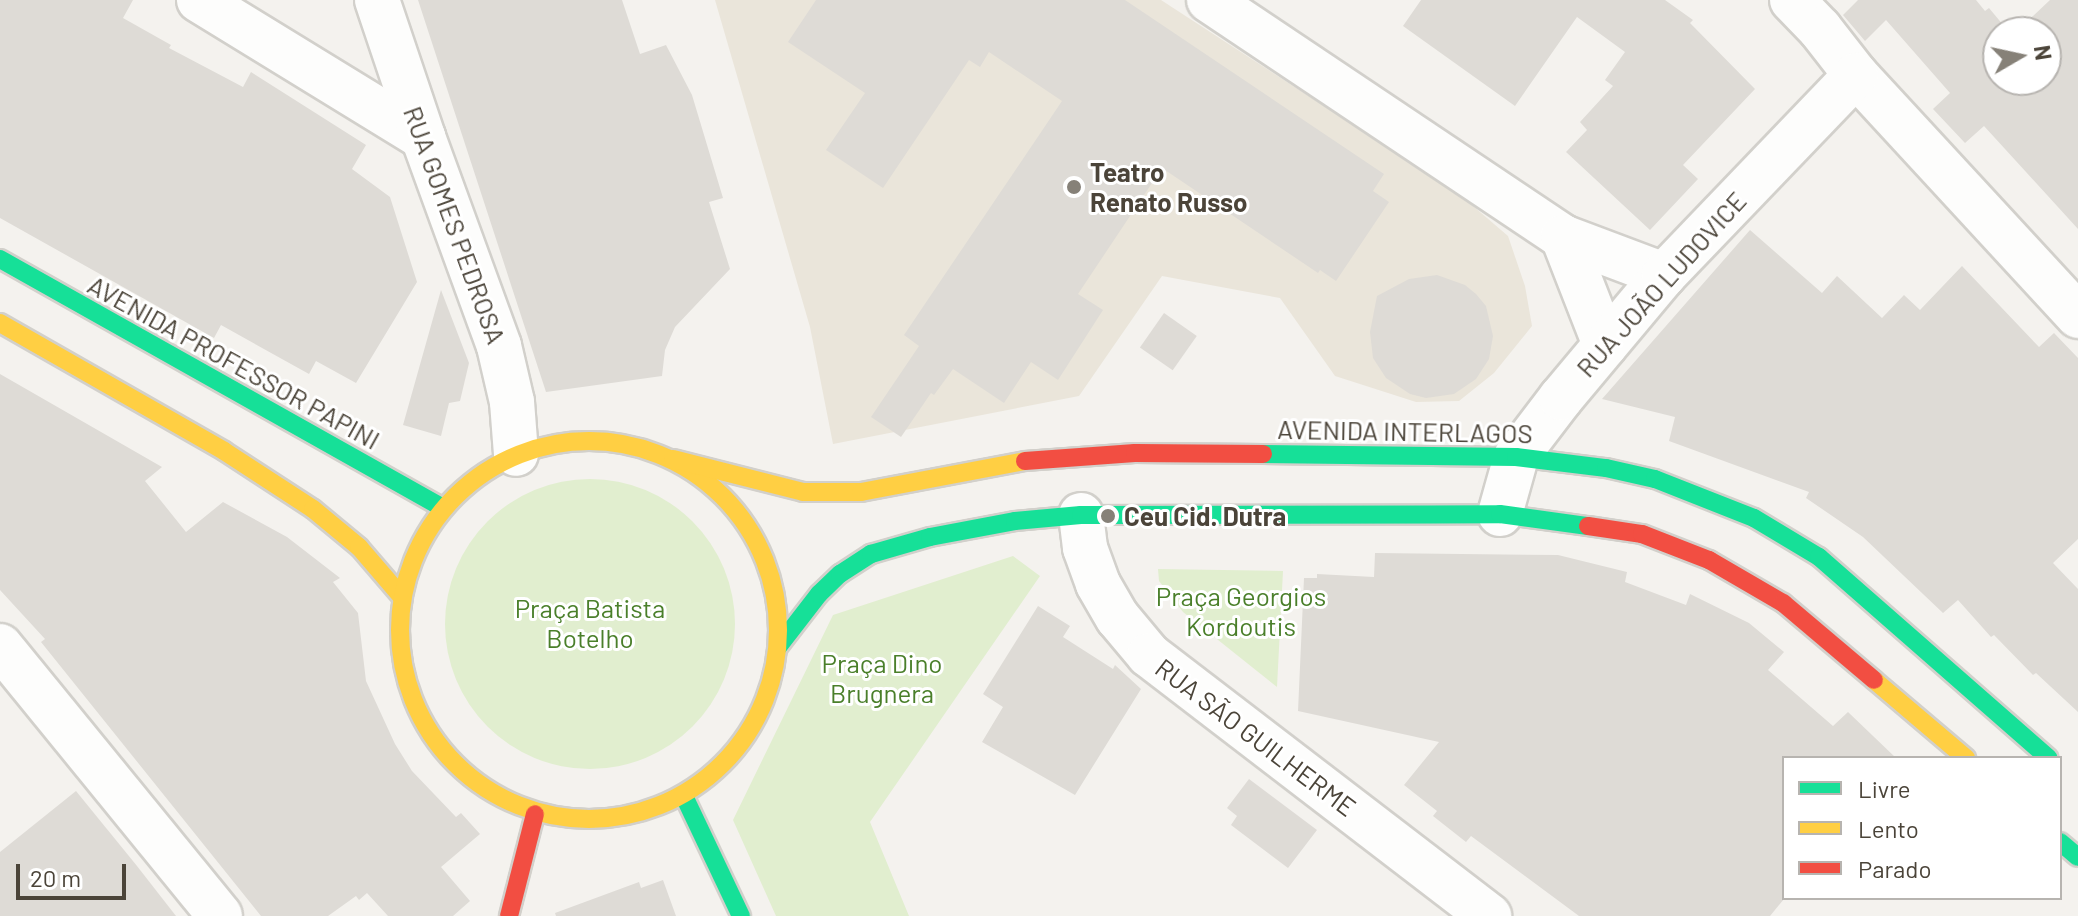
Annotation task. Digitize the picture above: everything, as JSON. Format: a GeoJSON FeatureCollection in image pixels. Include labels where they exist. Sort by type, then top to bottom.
{"type":"FeatureCollection","features":[{"type":"Feature","properties":{"kind":"main road","name":"AVENIDA PROFESSOR PAPINI"},"geometry":{"type":"LineString","coordinates":[[0,259],[443,508]]}},
{"type":"Feature","properties":{"kind":"main road"},"geometry":{"type":"LineString","coordinates":[[0,323],[224,451],[313,509],[359,547],[402,597]]}},
{"type":"Feature","properties":{"kind":"main road"},"geometry":{"type":"LineString","coordinates":[[568,441],[581,441],[621,443],[673,459],[719,492],[754,537],[774,590],[778,647],[763,707],[731,758],[684,796],[612,821],[535,814],[474,783],[427,731],[402,666],[402,597],[410,565],[443,508],[476,476],[516,454],[568,441]]}},
{"type":"Feature","properties":{"kind":"main road","name":"AVENIDA INTERLAGOS"},"geometry":{"type":"LineString","coordinates":[[673,459],[803,492],[861,492],[1039,458],[1135,453],[1516,457],[1552,459],[1655,479],[1754,518],[1819,557],[2047,756]]}},
{"type":"Feature","properties":{"kind":"main road"},"geometry":{"type":"LineString","coordinates":[[778,647],[819,594],[840,574],[871,554],[958,531],[1015,521],[1081,515],[1500,514],[1642,534],[1709,560],[1783,603],[1964,756]]}},
{"type":"Feature","properties":{"kind":"main road"},"geometry":{"type":"LineString","coordinates":[[684,796],[741,916]]}},
{"type":"Feature","properties":{"kind":"main road"},"geometry":{"type":"LineString","coordinates":[[509,916],[535,814]]}},
{"type":"Feature","properties":{"kind":"main road"},"geometry":{"type":"LineString","coordinates":[[2062,844],[2078,857]]}},
{"type":"Feature","properties":{"kind":"street"},"geometry":{"type":"LineString","coordinates":[[199,0],[423,137]]}},
{"type":"Feature","properties":{"kind":"street","name":"RUA GOMES PEDROSA"},"geometry":{"type":"LineString","coordinates":[[377,0],[499,346],[512,402],[516,454]]}},
{"type":"Feature","properties":{"kind":"street"},"geometry":{"type":"LineString","coordinates":[[1209,0],[1563,237],[1664,275]]}},
{"type":"Feature","properties":{"kind":"street"},"geometry":{"type":"LineString","coordinates":[[1792,0],[1820,29],[1856,75],[2078,316]]}},
{"type":"Feature","properties":{"kind":"street","name":"RUA JOÃO LUDOVICE"},"geometry":{"type":"LineString","coordinates":[[1500,514],[1516,457],[1605,345],[1664,275],[1856,75]]}},
{"type":"Feature","properties":{"kind":"street"},"geometry":{"type":"LineString","coordinates":[[1563,237],[1605,345]]}},
{"type":"Feature","properties":{"kind":"street","name":"RUA SÃO GUILHERME"},"geometry":{"type":"LineString","coordinates":[[1081,515],[1085,548],[1098,584],[1118,618],[1149,655],[1489,916]]}},
{"type":"Feature","properties":{"kind":"street"},"geometry":{"type":"LineString","coordinates":[[0,646],[220,916]]}},
{"type":"Feature","properties":{"kind":"shaded area"},"geometry":{"type":"Polygon","coordinates":[[[715,0],[1161,0],[1459,194],[1508,236],[1525,286],[1532,326],[1494,373],[1459,401],[1416,402],[1335,376],[1280,298],[1162,276],[1079,396],[833,444],[810,327],[715,0]]]}},
{"type":"Feature","properties":{"kind":"green space","name":"Praça Batista Botelho"},"geometry":{"type":"Polygon","coordinates":[[[590,479],[632,485],[658,496],[682,512],[702,532],[718,556],[729,582],[735,624],[729,666],[718,692],[702,716],[682,736],[658,752],[632,763],[590,769],[548,763],[522,752],[498,736],[478,716],[462,692],[451,666],[445,624],[451,582],[462,556],[478,532],[498,512],[522,496],[548,485],[590,479]]]}},
{"type":"Feature","properties":{"kind":"green space","name":"Praça Dino Brugnera"},"geometry":{"type":"Polygon","coordinates":[[[1013,556],[1040,576],[870,822],[909,916],[776,916],[733,820],[833,615],[1013,556]]]}},
{"type":"Feature","properties":{"kind":"green space","name":"Praça Georgios Kordoutis"},"geometry":{"type":"Polygon","coordinates":[[[1158,569],[1283,571],[1277,687],[1183,612],[1159,581],[1158,569]]]}},
{"type":"Feature","properties":{"kind":"building"},"geometry":{"type":"Polygon","coordinates":[[[0,0],[133,0],[123,18],[171,45],[169,48],[243,87],[251,72],[366,145],[352,169],[390,197],[417,282],[356,383],[316,361],[309,374],[221,325],[214,338],[0,218],[0,0]]]}},
{"type":"Feature","properties":{"kind":"building"},"geometry":{"type":"Polygon","coordinates":[[[418,0],[622,0],[640,54],[666,45],[692,95],[723,198],[709,202],[730,269],[675,327],[665,350],[662,376],[546,392],[418,0]]]}},
{"type":"Feature","properties":{"kind":"building"},"geometry":{"type":"Polygon","coordinates":[[[816,0],[1125,0],[1384,174],[1373,191],[1389,202],[1336,281],[1320,270],[1318,273],[1162,168],[1078,294],[1103,310],[1058,380],[1031,362],[1004,403],[953,369],[934,395],[931,393],[901,437],[871,417],[919,346],[904,335],[1062,101],[989,52],[980,67],[969,60],[883,188],[826,150],[865,93],[788,42],[816,0]]]}},
{"type":"Feature","properties":{"kind":"building"},"geometry":{"type":"Polygon","coordinates":[[[1421,0],[1665,0],[1693,20],[1690,23],[1755,89],[1683,165],[1698,179],[1650,230],[1566,152],[1587,130],[1580,122],[1613,86],[1605,80],[1625,52],[1577,17],[1515,106],[1403,26],[1421,0]]]}},
{"type":"Feature","properties":{"kind":"building"},"geometry":{"type":"Polygon","coordinates":[[[1858,0],[1976,0],[1985,11],[1989,8],[1996,16],[1982,16],[1982,96],[2062,96],[2062,16],[2033,16],[2050,0],[2078,0],[2078,229],[1984,126],[1965,143],[1933,109],[1950,93],[1886,20],[1865,41],[1843,15],[1858,0]]]}},
{"type":"Feature","properties":{"kind":"building"},"geometry":{"type":"Polygon","coordinates":[[[1750,230],[1822,293],[1837,276],[1882,318],[1904,295],[1920,310],[1962,266],[2039,347],[2054,333],[2078,358],[2078,539],[2053,563],[2078,589],[2078,712],[2036,673],[2033,675],[1994,635],[1991,637],[1958,600],[1943,613],[1863,537],[1806,498],[1809,492],[1669,441],[1675,417],[1602,399],[1750,230]]]}},
{"type":"Feature","properties":{"kind":"building"},"geometry":{"type":"Polygon","coordinates":[[[1437,275],[1465,285],[1476,294],[1486,306],[1493,336],[1489,359],[1476,379],[1454,394],[1426,398],[1410,394],[1386,378],[1373,358],[1370,332],[1377,296],[1409,279],[1437,275]]]}},
{"type":"Feature","properties":{"kind":"building"},"geometry":{"type":"Polygon","coordinates":[[[441,290],[469,363],[460,401],[449,403],[441,436],[403,425],[441,290]]]}},
{"type":"Feature","properties":{"kind":"building"},"geometry":{"type":"Polygon","coordinates":[[[1164,313],[1197,336],[1173,370],[1140,347],[1164,313]]]}},
{"type":"Feature","properties":{"kind":"building"},"geometry":{"type":"Polygon","coordinates":[[[0,374],[162,467],[145,481],[186,532],[223,502],[287,537],[340,578],[333,582],[358,613],[366,681],[395,744],[412,771],[456,817],[461,813],[480,834],[441,867],[470,901],[453,916],[388,916],[367,893],[359,900],[356,896],[328,916],[261,916],[41,642],[45,639],[0,590],[0,374]]]}},
{"type":"Feature","properties":{"kind":"building"},"geometry":{"type":"Polygon","coordinates":[[[1375,553],[1558,555],[1627,572],[1625,582],[1686,605],[1690,594],[1749,623],[1784,652],[1768,670],[1833,726],[1848,712],[1894,756],[1782,756],[1783,900],[1770,916],[1579,916],[1471,836],[1466,842],[1433,816],[1437,811],[1404,785],[1439,742],[1298,711],[1304,578],[1317,578],[1317,574],[1374,577],[1375,553]]]}},
{"type":"Feature","properties":{"kind":"building"},"geometry":{"type":"Polygon","coordinates":[[[1038,606],[1070,626],[1063,637],[1113,669],[1115,665],[1141,689],[1075,795],[982,742],[1003,707],[983,694],[1038,606]]]}},
{"type":"Feature","properties":{"kind":"building"},"geometry":{"type":"Polygon","coordinates":[[[1249,779],[1317,830],[1288,868],[1231,825],[1237,816],[1227,808],[1249,779]]]}},
{"type":"Feature","properties":{"kind":"building"},"geometry":{"type":"Polygon","coordinates":[[[76,791],[176,916],[0,916],[0,852],[76,791]]]}},
{"type":"Feature","properties":{"kind":"building"},"geometry":{"type":"Polygon","coordinates":[[[663,880],[676,916],[556,916],[555,913],[639,882],[641,888],[663,880]]]}},
{"type":"Feature","properties":{"kind":"traffic: fast"},"geometry":{"type":"LineString","coordinates":[[0,259],[443,508]]}},
{"type":"Feature","properties":{"kind":"traffic: fast"},"geometry":{"type":"LineString","coordinates":[[1263,454],[1516,457],[1606,468],[1655,479],[1754,518],[1819,557],[2047,756]]}},
{"type":"Feature","properties":{"kind":"traffic: fast"},"geometry":{"type":"LineString","coordinates":[[778,647],[819,594],[840,574],[871,554],[930,537],[1015,521],[1081,515],[1500,514],[1588,526]]}},
{"type":"Feature","properties":{"kind":"traffic: fast"},"geometry":{"type":"LineString","coordinates":[[684,796],[741,916]]}},
{"type":"Feature","properties":{"kind":"traffic: fast"},"geometry":{"type":"LineString","coordinates":[[2062,844],[2078,857]]}},
{"type":"Feature","properties":{"kind":"traffic: slow"},"geometry":{"type":"LineString","coordinates":[[0,323],[224,451],[313,509],[359,547],[402,597]]}},
{"type":"Feature","properties":{"kind":"traffic: slow"},"geometry":{"type":"LineString","coordinates":[[589,441],[626,445],[661,455],[694,473],[723,496],[746,525],[764,558],[774,593],[778,630],[774,667],[764,702],[746,735],[723,764],[694,787],[661,805],[626,815],[589,819],[552,815],[517,805],[484,787],[455,764],[432,735],[414,702],[404,667],[400,630],[404,593],[414,558],[432,525],[455,496],[484,473],[517,455],[552,445],[589,441]]}},
{"type":"Feature","properties":{"kind":"traffic: slow"},"geometry":{"type":"LineString","coordinates":[[673,459],[803,492],[861,492],[1025,461]]}},
{"type":"Feature","properties":{"kind":"traffic: slow"},"geometry":{"type":"LineString","coordinates":[[1874,680],[1964,756]]}},
{"type":"Feature","properties":{"kind":"traffic: jam"},"geometry":{"type":"LineString","coordinates":[[1025,461],[1135,453],[1263,454]]}},
{"type":"Feature","properties":{"kind":"traffic: jam"},"geometry":{"type":"LineString","coordinates":[[1588,526],[1642,534],[1709,560],[1783,603],[1874,680]]}},
{"type":"Feature","properties":{"kind":"traffic: jam"},"geometry":{"type":"LineString","coordinates":[[509,916],[535,814]]}},
{"type":"Feature","properties":{"kind":"place","name":"Teatro Renato Russo"},"geometry":{"type":"Point","coordinates":[1074,187]}},
{"type":"Feature","properties":{"kind":"place","name":"Ceu Cid. Dutra"},"geometry":{"type":"Point","coordinates":[1108,516]}}]}
